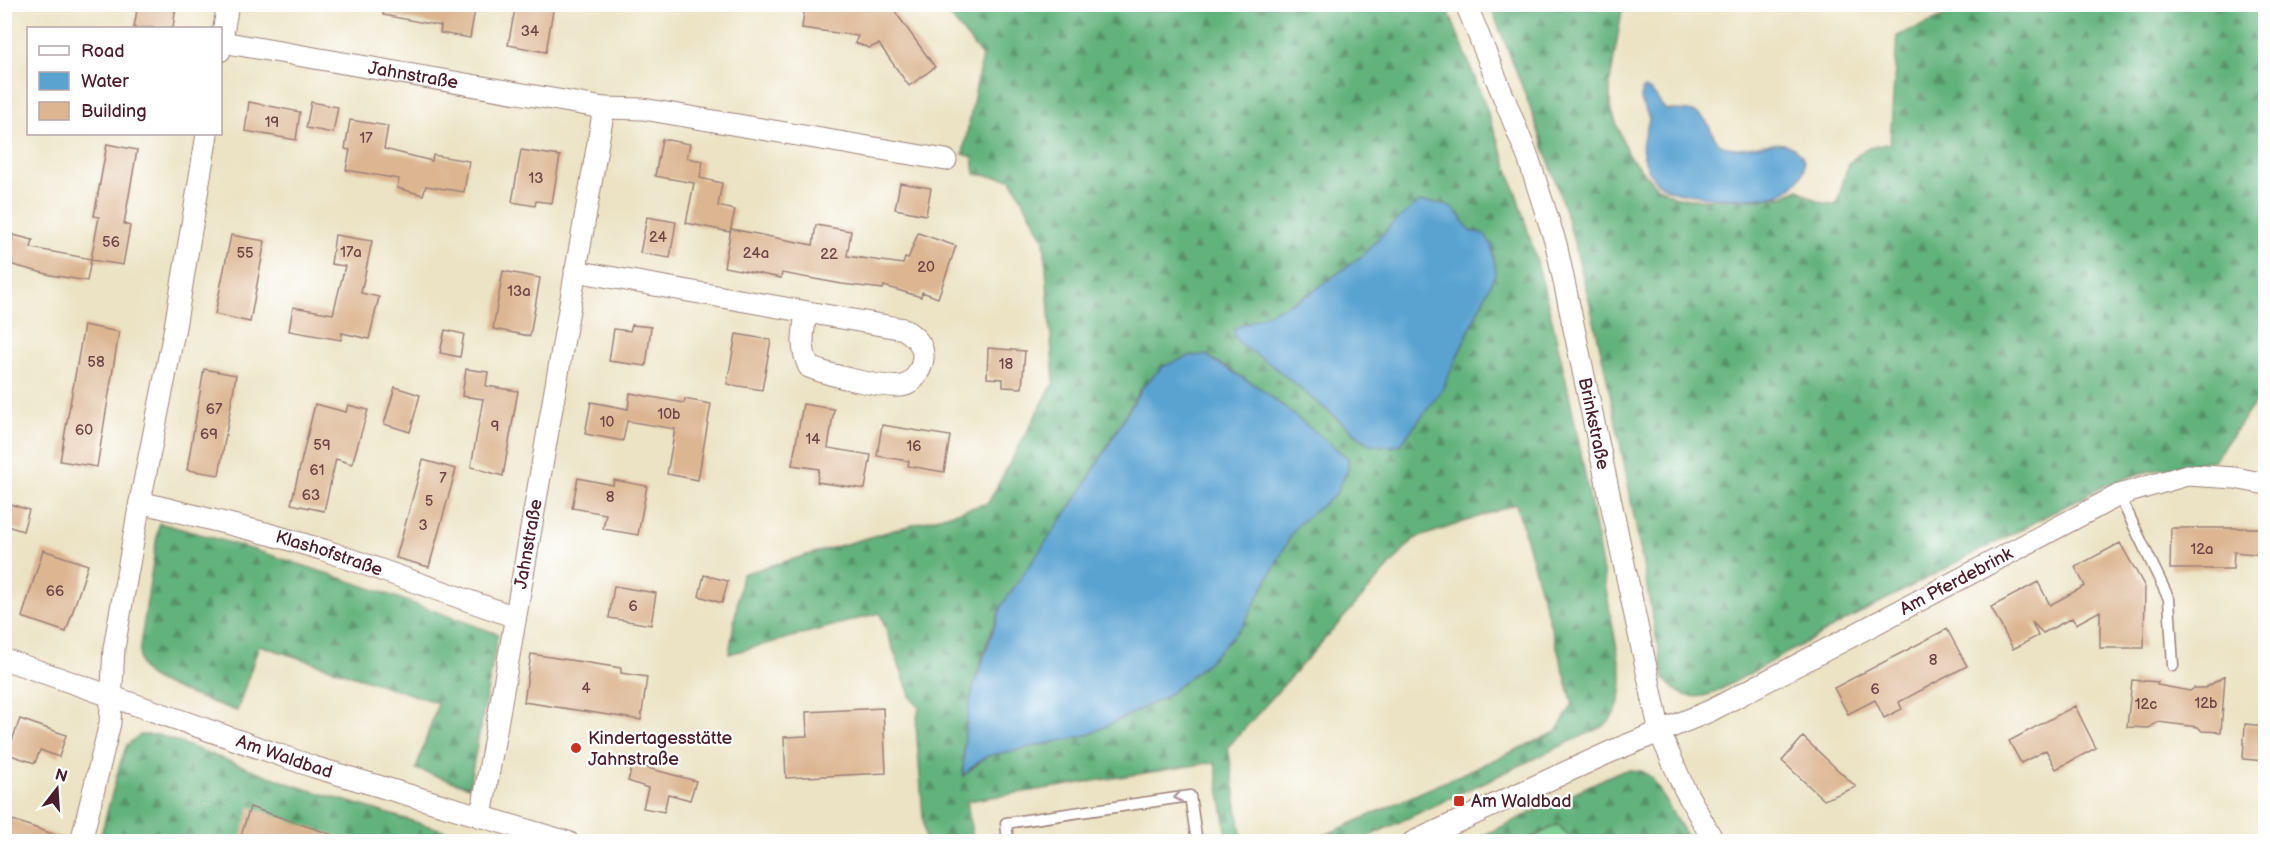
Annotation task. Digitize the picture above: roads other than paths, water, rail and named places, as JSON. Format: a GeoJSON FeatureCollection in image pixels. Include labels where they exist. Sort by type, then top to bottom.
{"type":"FeatureCollection","features":[{"type":"Feature","properties":{"kind":"street"},"geometry":{"type":"LineString","coordinates":[[222,41],[228,4]]}},
{"type":"Feature","properties":{"kind":"street","name":"Brinkstraße"},"geometry":{"type":"LineString","coordinates":[[1466,4],[1529,160],[1557,244],[1660,733],[1684,788],[1714,842]]}},
{"type":"Feature","properties":{"kind":"street","name":"Jahnstraße"},"geometry":{"type":"LineString","coordinates":[[222,47],[604,108],[643,109],[946,160]]}},
{"type":"Feature","properties":{"kind":"street","name":"Jahnstraße"},"geometry":{"type":"LineString","coordinates":[[481,817],[604,108]]}},
{"type":"Feature","properties":{"kind":"street"},"geometry":{"type":"LineString","coordinates":[[81,842],[110,723],[114,648],[140,502],[176,327],[207,135]]}},
{"type":"Feature","properties":{"kind":"street"},"geometry":{"type":"LineString","coordinates":[[575,271],[904,329],[917,338],[924,351],[923,364],[906,385],[892,387],[826,374],[809,367],[803,354],[806,313]]}},
{"type":"Feature","properties":{"kind":"street","name":"Am Pferdebrink"},"geometry":{"type":"LineString","coordinates":[[1660,733],[1710,711],[2119,495],[2187,475],[2235,478],[2265,484]]}},
{"type":"Feature","properties":{"kind":"street","name":"Klashofstraße"},"geometry":{"type":"LineString","coordinates":[[140,502],[291,540],[515,617]]}},
{"type":"Feature","properties":{"kind":"street","name":"Am Waldbad"},"geometry":{"type":"LineString","coordinates":[[4,659],[303,763],[568,842]]}},
{"type":"Feature","properties":{"kind":"street"},"geometry":{"type":"LineString","coordinates":[[1413,842],[1582,765],[1660,733]]}},
{"type":"Feature","properties":{"kind":"lane"},"geometry":{"type":"LineString","coordinates":[[2119,495],[2169,599],[2173,666]]}},
{"type":"Feature","properties":{"kind":"lane"},"geometry":{"type":"LineString","coordinates":[[1008,842],[1006,823],[1190,796],[1197,842]]}},
{"type":"Feature","properties":{"kind":"water"},"geometry":{"type":"Polygon","coordinates":[[[1644,88],[1654,94],[1666,110],[1690,111],[1703,117],[1717,141],[1727,147],[1745,148],[1772,143],[1790,146],[1802,157],[1804,170],[1801,176],[1787,191],[1771,196],[1704,196],[1673,191],[1664,187],[1653,177],[1644,158],[1642,148],[1649,118],[1641,100],[1644,88]]]}},
{"type":"Feature","properties":{"kind":"water"},"geometry":{"type":"Polygon","coordinates":[[[1419,202],[1449,206],[1457,212],[1472,232],[1479,232],[1487,237],[1492,246],[1496,272],[1442,390],[1400,445],[1368,443],[1273,366],[1239,343],[1234,335],[1234,329],[1308,295],[1363,255],[1391,225],[1419,202]]]}},
{"type":"Feature","properties":{"kind":"water"},"geometry":{"type":"Polygon","coordinates":[[[1205,355],[1261,389],[1348,458],[1348,469],[1335,495],[1296,526],[1243,625],[1209,661],[1165,697],[1088,735],[987,756],[963,776],[965,732],[972,691],[1002,605],[1082,490],[1142,388],[1162,367],[1189,356],[1205,355]]]}},
{"type":"Feature","properties":{"kind":"place","name":"Kindertagesstätte Jahnstraße"},"geometry":{"type":"Point","coordinates":[576,748]}},
{"type":"Feature","properties":{"kind":"place","name":"Am Waldbad"},"geometry":{"type":"Point","coordinates":[1459,801]}}]}
